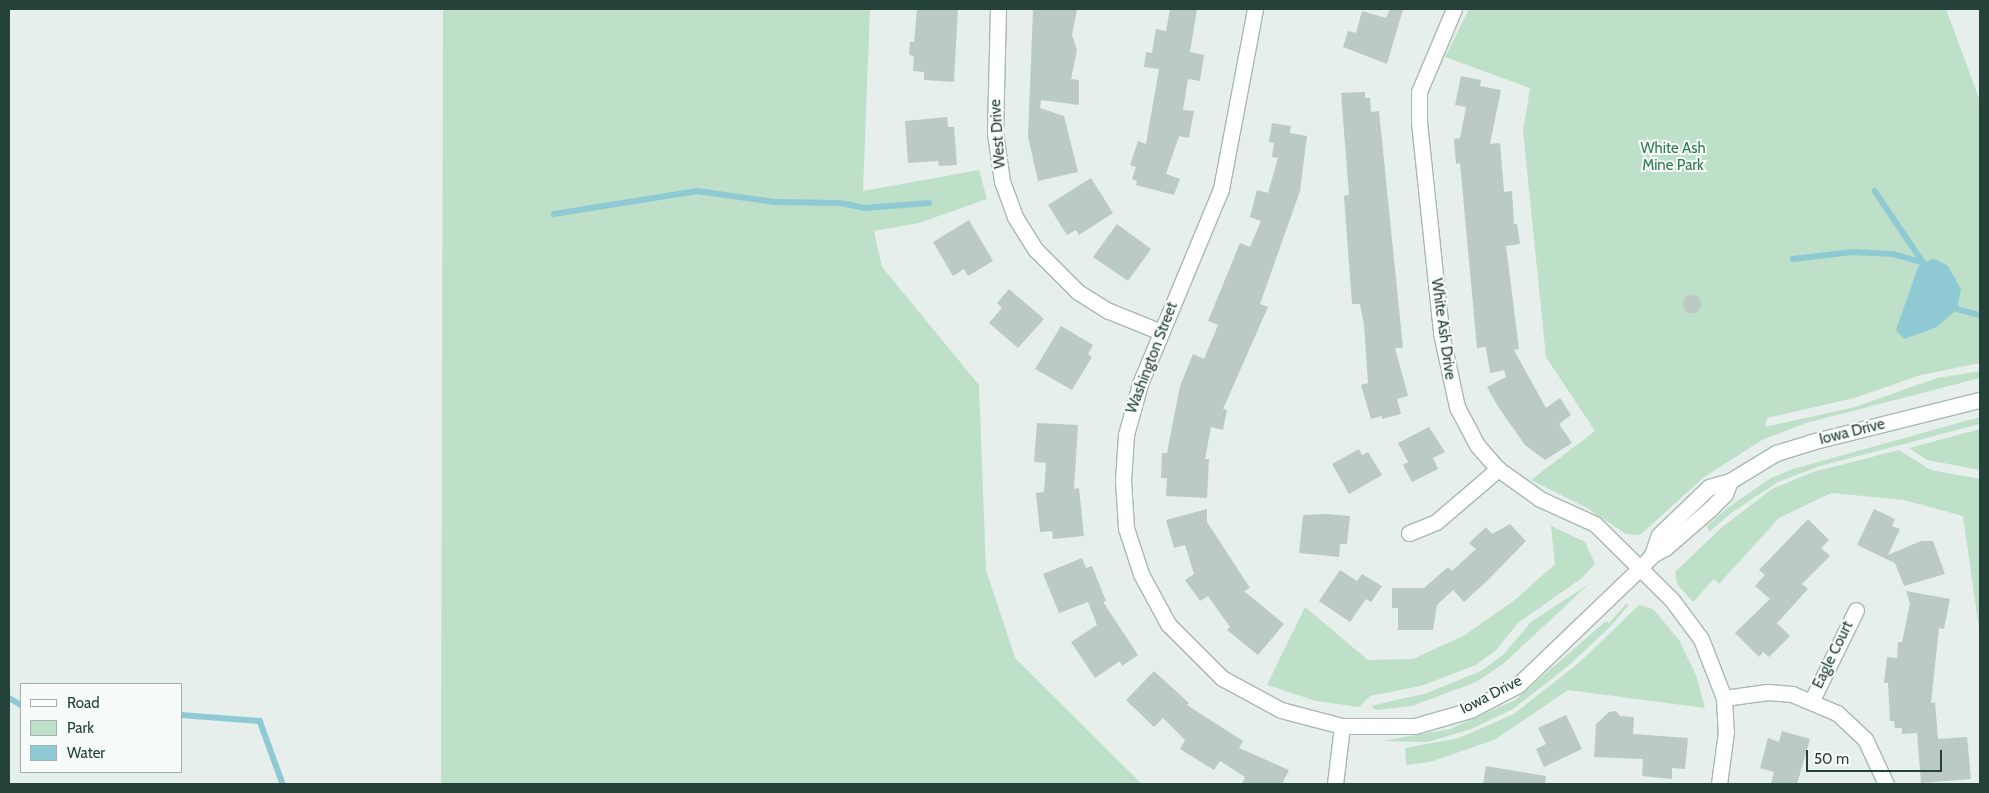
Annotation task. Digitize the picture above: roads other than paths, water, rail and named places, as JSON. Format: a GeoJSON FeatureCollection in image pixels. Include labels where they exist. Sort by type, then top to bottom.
{"type":"FeatureCollection","features":[{"type":"Feature","properties":{"kind":"street","name":"West Drive"},"geometry":{"type":"LineString","coordinates":[[998,9],[995,133],[1002,180],[1015,217],[1036,250],[1078,292],[1109,310],[1161,332]]}},
{"type":"Feature","properties":{"kind":"street","name":"Washington Street"},"geometry":{"type":"LineString","coordinates":[[1255,9],[1221,189],[1161,332],[1126,435],[1123,480],[1126,528],[1141,574],[1168,624],[1222,678],[1281,710],[1342,726]]}},
{"type":"Feature","properties":{"kind":"street","name":"White Ash Drive"},"geometry":{"type":"LineString","coordinates":[[1454,9],[1420,92],[1419,122],[1449,378],[1457,407],[1477,445],[1498,469],[1540,499],[1595,524],[1641,567],[1701,639],[1724,698],[1726,732],[1719,784]]}},
{"type":"Feature","properties":{"kind":"street","name":"Iowa Drive"},"geometry":{"type":"LineString","coordinates":[[1342,726],[1415,726],[1470,710],[1518,685],[1652,555],[1666,548],[1710,509],[1725,494],[1730,481],[1785,450],[1980,400]]}},
{"type":"Feature","properties":{"kind":"street"},"geometry":{"type":"LineString","coordinates":[[1408,533],[1436,522],[1498,469]]}},
{"type":"Feature","properties":{"kind":"street","name":"Eagle Court"},"geometry":{"type":"LineString","coordinates":[[1812,700],[1842,632],[1856,610]]}},
{"type":"Feature","properties":{"kind":"street"},"geometry":{"type":"LineString","coordinates":[[1724,698],[1768,692],[1812,700],[1836,712],[1865,739],[1886,784]]}},
{"type":"Feature","properties":{"kind":"street"},"geometry":{"type":"LineString","coordinates":[[1335,784],[1342,726]]}},
{"type":"Feature","properties":{"kind":"water"},"geometry":{"type":"Polygon","coordinates":[[[1933,258],[1948,266],[1961,289],[1957,309],[1937,327],[1904,339],[1896,330],[1918,267],[1933,258]]]}},
{"type":"Feature","properties":{"kind":"waterway"},"geometry":{"type":"LineString","coordinates":[[554,214],[697,191],[774,202],[840,203],[865,208],[929,203]]}},
{"type":"Feature","properties":{"kind":"waterway"},"geometry":{"type":"LineString","coordinates":[[1875,191],[1927,268]]}},
{"type":"Feature","properties":{"kind":"waterway"},"geometry":{"type":"LineString","coordinates":[[1793,259],[1852,252],[1893,254],[1924,263]]}},
{"type":"Feature","properties":{"kind":"waterway"},"geometry":{"type":"LineString","coordinates":[[1953,303],[1957,309],[1980,315]]}},
{"type":"Feature","properties":{"kind":"waterway"},"geometry":{"type":"LineString","coordinates":[[9,698],[20,704]]}},
{"type":"Feature","properties":{"kind":"waterway"},"geometry":{"type":"LineString","coordinates":[[182,715],[260,721],[283,784]]}},
{"type":"Feature","properties":{"kind":"park label","name":"White Ash Mine Park"},"geometry":{"type":"Point","coordinates":[1673,156]}}]}
